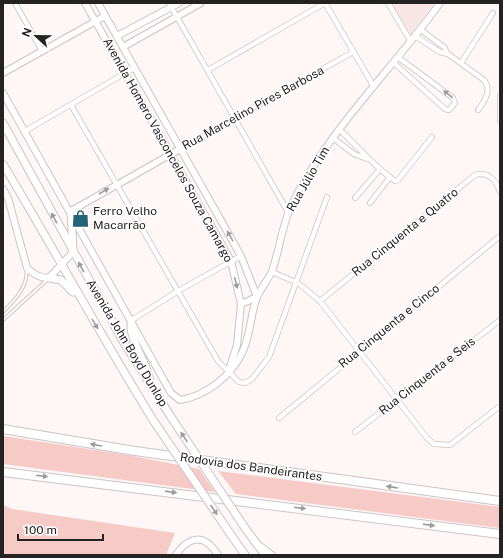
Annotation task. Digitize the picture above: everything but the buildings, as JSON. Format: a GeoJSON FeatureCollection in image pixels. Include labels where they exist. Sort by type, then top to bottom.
{"type":"FeatureCollection","features":[{"type":"Feature","properties":{"kind":"highway","name":"Rodovia dos Bandeirantes"},"geometry":{"type":"LineString","coordinates":[[3,429],[135,451],[500,501]]}},
{"type":"Feature","properties":{"kind":"highway"},"geometry":{"type":"LineString","coordinates":[[3,472],[500,534]]}},
{"type":"Feature","properties":{"kind":"main road","name":"Avenida Homero Vasconcelos Souza Camargo"},"geometry":{"type":"LineString","coordinates":[[85,3],[231,261],[241,304],[237,345],[229,371]]}},
{"type":"Feature","properties":{"kind":"main road","name":"Avenida Homero Vasconcelos Souza Camargo"},"geometry":{"type":"LineString","coordinates":[[98,3],[241,256],[257,297]]}},
{"type":"Feature","properties":{"kind":"main road"},"geometry":{"type":"LineString","coordinates":[[117,36],[171,5],[179,3]]}},
{"type":"Feature","properties":{"kind":"main road"},"geometry":{"type":"LineString","coordinates":[[123,47],[200,3]]}},
{"type":"Feature","properties":{"kind":"main road","name":"Rua Júlio Tim"},"geometry":{"type":"LineString","coordinates":[[132,320],[171,393],[180,400],[199,395],[210,389],[237,363],[243,351],[257,297],[272,272],[288,212],[299,190],[333,138],[399,58],[440,3]]}},
{"type":"Feature","properties":{"kind":"main road"},"geometry":{"type":"LineString","coordinates":[[3,73],[105,16]]}},
{"type":"Feature","properties":{"kind":"main road"},"geometry":{"type":"LineString","coordinates":[[3,93],[132,320],[130,327],[149,372],[150,385]]}},
{"type":"Feature","properties":{"kind":"main road","name":"Avenida John Boyd Dunlop"},"geometry":{"type":"LineString","coordinates":[[3,123],[73,252],[150,385],[245,528],[265,555]]}},
{"type":"Feature","properties":{"kind":"main road","name":"Rua Marcelino Pires Barbosa"},"geometry":{"type":"LineString","coordinates":[[70,211],[180,149]]}},
{"type":"Feature","properties":{"kind":"main road","name":"Avenida John Boyd Dunlop"},"geometry":{"type":"LineString","coordinates":[[3,164],[63,265],[82,301],[154,420],[246,555]]}},
{"type":"Feature","properties":{"kind":"main road"},"geometry":{"type":"LineString","coordinates":[[3,173],[15,184]]}},
{"type":"Feature","properties":{"kind":"main road"},"geometry":{"type":"LineString","coordinates":[[3,189],[8,198],[27,268],[36,275],[49,278],[58,278],[65,282],[82,301]]}},
{"type":"Feature","properties":{"kind":"main road"},"geometry":{"type":"LineString","coordinates":[[49,278],[63,265],[73,252],[70,211]]}},
{"type":"Feature","properties":{"kind":"main road"},"geometry":{"type":"LineString","coordinates":[[241,304],[257,297]]}},
{"type":"Feature","properties":{"kind":"main road"},"geometry":{"type":"LineString","coordinates":[[176,555],[184,544],[195,540],[208,543],[218,555]]}},
{"type":"Feature","properties":{"kind":"main road"},"geometry":{"type":"LineString","coordinates":[[256,543],[272,555]]}},
{"type":"Feature","properties":{"kind":"street"},"geometry":{"type":"LineString","coordinates":[[15,3],[42,51]]}},
{"type":"Feature","properties":{"kind":"street"},"geometry":{"type":"LineString","coordinates":[[208,70],[325,3],[374,87]]}},
{"type":"Feature","properties":{"kind":"street"},"geometry":{"type":"LineString","coordinates":[[388,3],[411,42]]}},
{"type":"Feature","properties":{"kind":"street"},"geometry":{"type":"LineString","coordinates":[[171,5],[234,119],[288,212]]}},
{"type":"Feature","properties":{"kind":"street"},"geometry":{"type":"LineString","coordinates":[[461,63],[493,13]]}},
{"type":"Feature","properties":{"kind":"street"},"geometry":{"type":"LineString","coordinates":[[421,30],[444,47],[448,54]]}},
{"type":"Feature","properties":{"kind":"street"},"geometry":{"type":"LineString","coordinates":[[416,36],[440,52],[448,54],[480,76],[487,84],[487,98],[478,110]]}},
{"type":"Feature","properties":{"kind":"street","name":"Rua Marcelino Pires Barbosa"},"geometry":{"type":"LineString","coordinates":[[180,149],[353,52]]}},
{"type":"Feature","properties":{"kind":"street"},"geometry":{"type":"LineString","coordinates":[[394,63],[445,109],[449,110],[452,107],[455,103],[453,98],[399,58]]}},
{"type":"Feature","properties":{"kind":"street"},"geometry":{"type":"LineString","coordinates":[[25,131],[134,68]]}},
{"type":"Feature","properties":{"kind":"street"},"geometry":{"type":"LineString","coordinates":[[500,96],[500,121]]}},
{"type":"Feature","properties":{"kind":"street"},"geometry":{"type":"LineString","coordinates":[[71,104],[218,361],[239,382],[245,384],[252,379],[269,357],[298,283],[327,197]]}},
{"type":"Feature","properties":{"kind":"street"},"geometry":{"type":"LineString","coordinates":[[340,130],[368,159],[390,177],[398,180],[432,137]]}},
{"type":"Feature","properties":{"kind":"street"},"geometry":{"type":"LineString","coordinates":[[333,138],[354,154],[368,159]]}},
{"type":"Feature","properties":{"kind":"street"},"geometry":{"type":"LineString","coordinates":[[355,198],[380,169]]}},
{"type":"Feature","properties":{"kind":"street","name":"Rua Cinquenta e Quatro"},"geometry":{"type":"LineString","coordinates":[[320,302],[474,175],[481,173],[493,179],[500,192]]}},
{"type":"Feature","properties":{"kind":"street"},"geometry":{"type":"LineString","coordinates":[[370,203],[390,177]]}},
{"type":"Feature","properties":{"kind":"street","name":"Rua Cinquenta e Cinco"},"geometry":{"type":"LineString","coordinates":[[279,418],[500,236]]}},
{"type":"Feature","properties":{"kind":"street"},"geometry":{"type":"LineString","coordinates":[[132,320],[178,291],[241,256]]}},
{"type":"Feature","properties":{"kind":"street"},"geometry":{"type":"LineString","coordinates":[[272,272],[298,283],[320,302],[434,444],[450,444],[500,406]]}},
{"type":"Feature","properties":{"kind":"street","name":"Rua Cinquenta e Seis"},"geometry":{"type":"LineString","coordinates":[[355,432],[500,320]]}},
{"type":"Feature","properties":{"kind":"lane"},"geometry":{"type":"LineString","coordinates":[[3,312],[22,292],[27,276],[27,268]]}},
{"type":"Feature","properties":{"kind":"lane"},"geometry":{"type":"LineString","coordinates":[[3,320],[49,278]]}},
{"type":"Feature","properties":{"kind":"shaded area"},"geometry":{"type":"Polygon","coordinates":[[[391,3],[434,3],[410,36],[391,3]]]}},
{"type":"Feature","properties":{"kind":"shaded area"},"geometry":{"type":"Polygon","coordinates":[[[3,436],[128,455],[199,469],[215,492],[3,464],[3,436]]]}},
{"type":"Feature","properties":{"kind":"shaded area"},"geometry":{"type":"Polygon","coordinates":[[[218,471],[500,507],[500,528],[236,494],[218,471]]]}},
{"type":"Feature","properties":{"kind":"shaded area"},"geometry":{"type":"Polygon","coordinates":[[[3,505],[12,509],[175,533],[166,555],[3,555],[3,505]]]}},
{"type":"Feature","properties":{"kind":"place","name":"Ferro Velho Macarrão"},"geometry":{"type":"Point","coordinates":[80,218]}}]}
